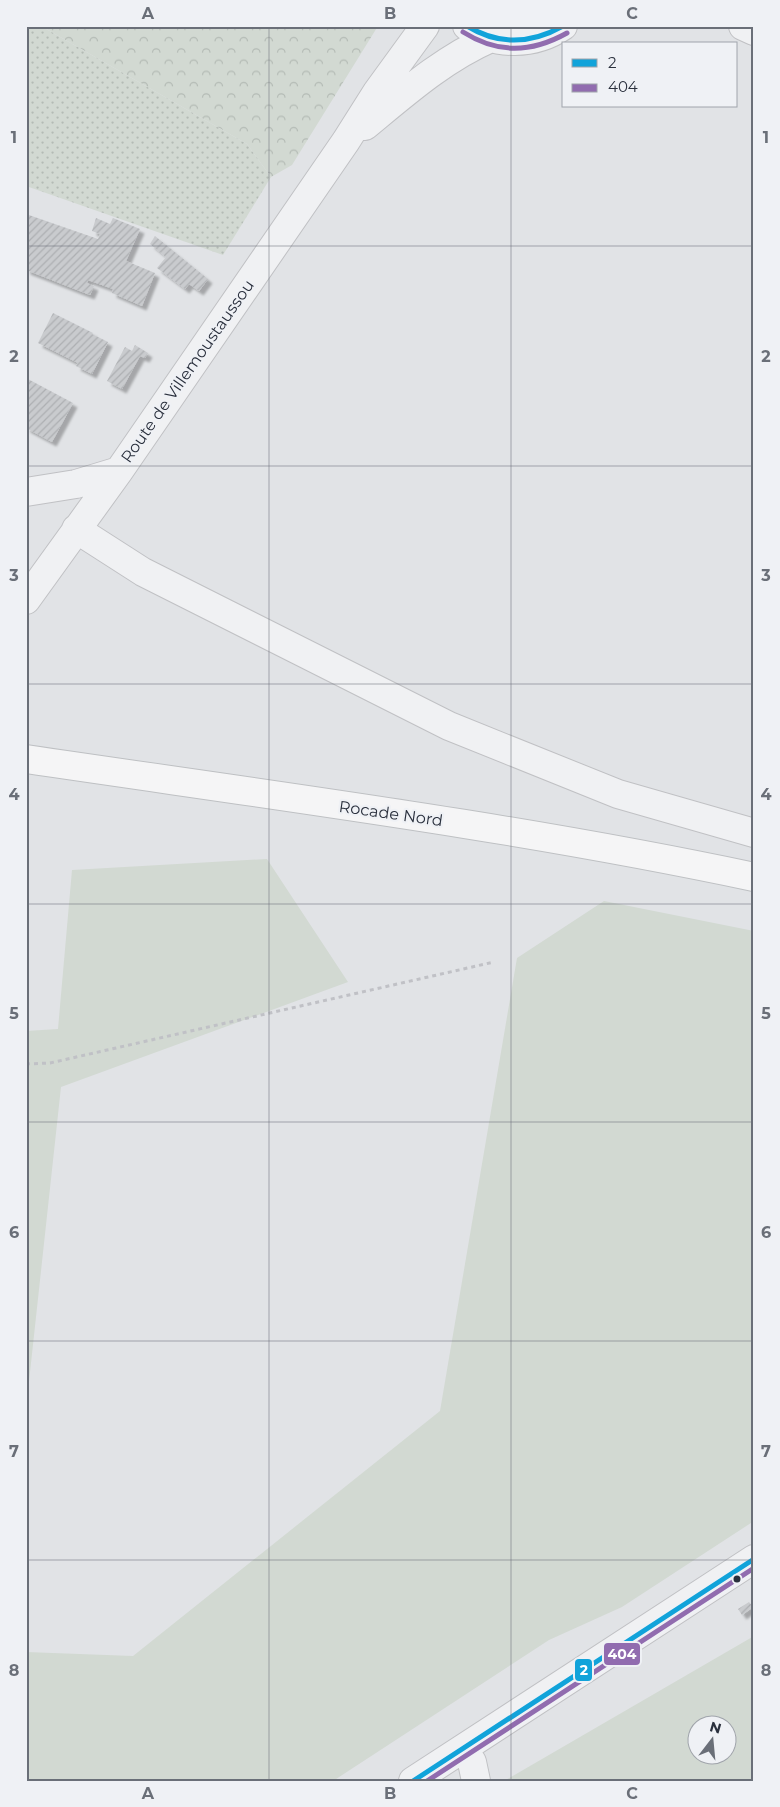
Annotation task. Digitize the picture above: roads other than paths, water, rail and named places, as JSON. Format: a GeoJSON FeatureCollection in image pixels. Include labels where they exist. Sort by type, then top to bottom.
{"type":"FeatureCollection","features":[{"type":"Feature","properties":{"kind":"main road","name":"Rocade Nord"},"geometry":{"type":"LineString","coordinates":[[26,759],[520,833],[655,856],[754,877]]}},
{"type":"Feature","properties":{"kind":"street","name":"Route de Villemoustaussou"},"geometry":{"type":"LineString","coordinates":[[29,597],[424,26]]}},
{"type":"Feature","properties":{"kind":"street"},"geometry":{"type":"LineString","coordinates":[[467,26],[491,38],[504,41],[531,40],[564,26]]}},
{"type":"Feature","properties":{"kind":"street"},"geometry":{"type":"LineString","coordinates":[[743,26],[754,31]]}},
{"type":"Feature","properties":{"kind":"street","name":"Route de Villemoustaussou"},"geometry":{"type":"LineString","coordinates":[[346,141],[428,74],[454,57],[491,38]]}},
{"type":"Feature","properties":{"kind":"street"},"geometry":{"type":"LineString","coordinates":[[26,492],[76,484],[118,470]]}},
{"type":"Feature","properties":{"kind":"street"},"geometry":{"type":"LineString","coordinates":[[76,529],[143,572],[449,726],[618,794],[754,834]]}},
{"type":"Feature","properties":{"kind":"street"},"geometry":{"type":"LineString","coordinates":[[26,567],[29,597]]}},
{"type":"Feature","properties":{"kind":"street"},"geometry":{"type":"LineString","coordinates":[[413,1781],[754,1559]]}},
{"type":"Feature","properties":{"kind":"street"},"geometry":{"type":"LineString","coordinates":[[463,1748],[472,1762],[476,1781]]}}]}
